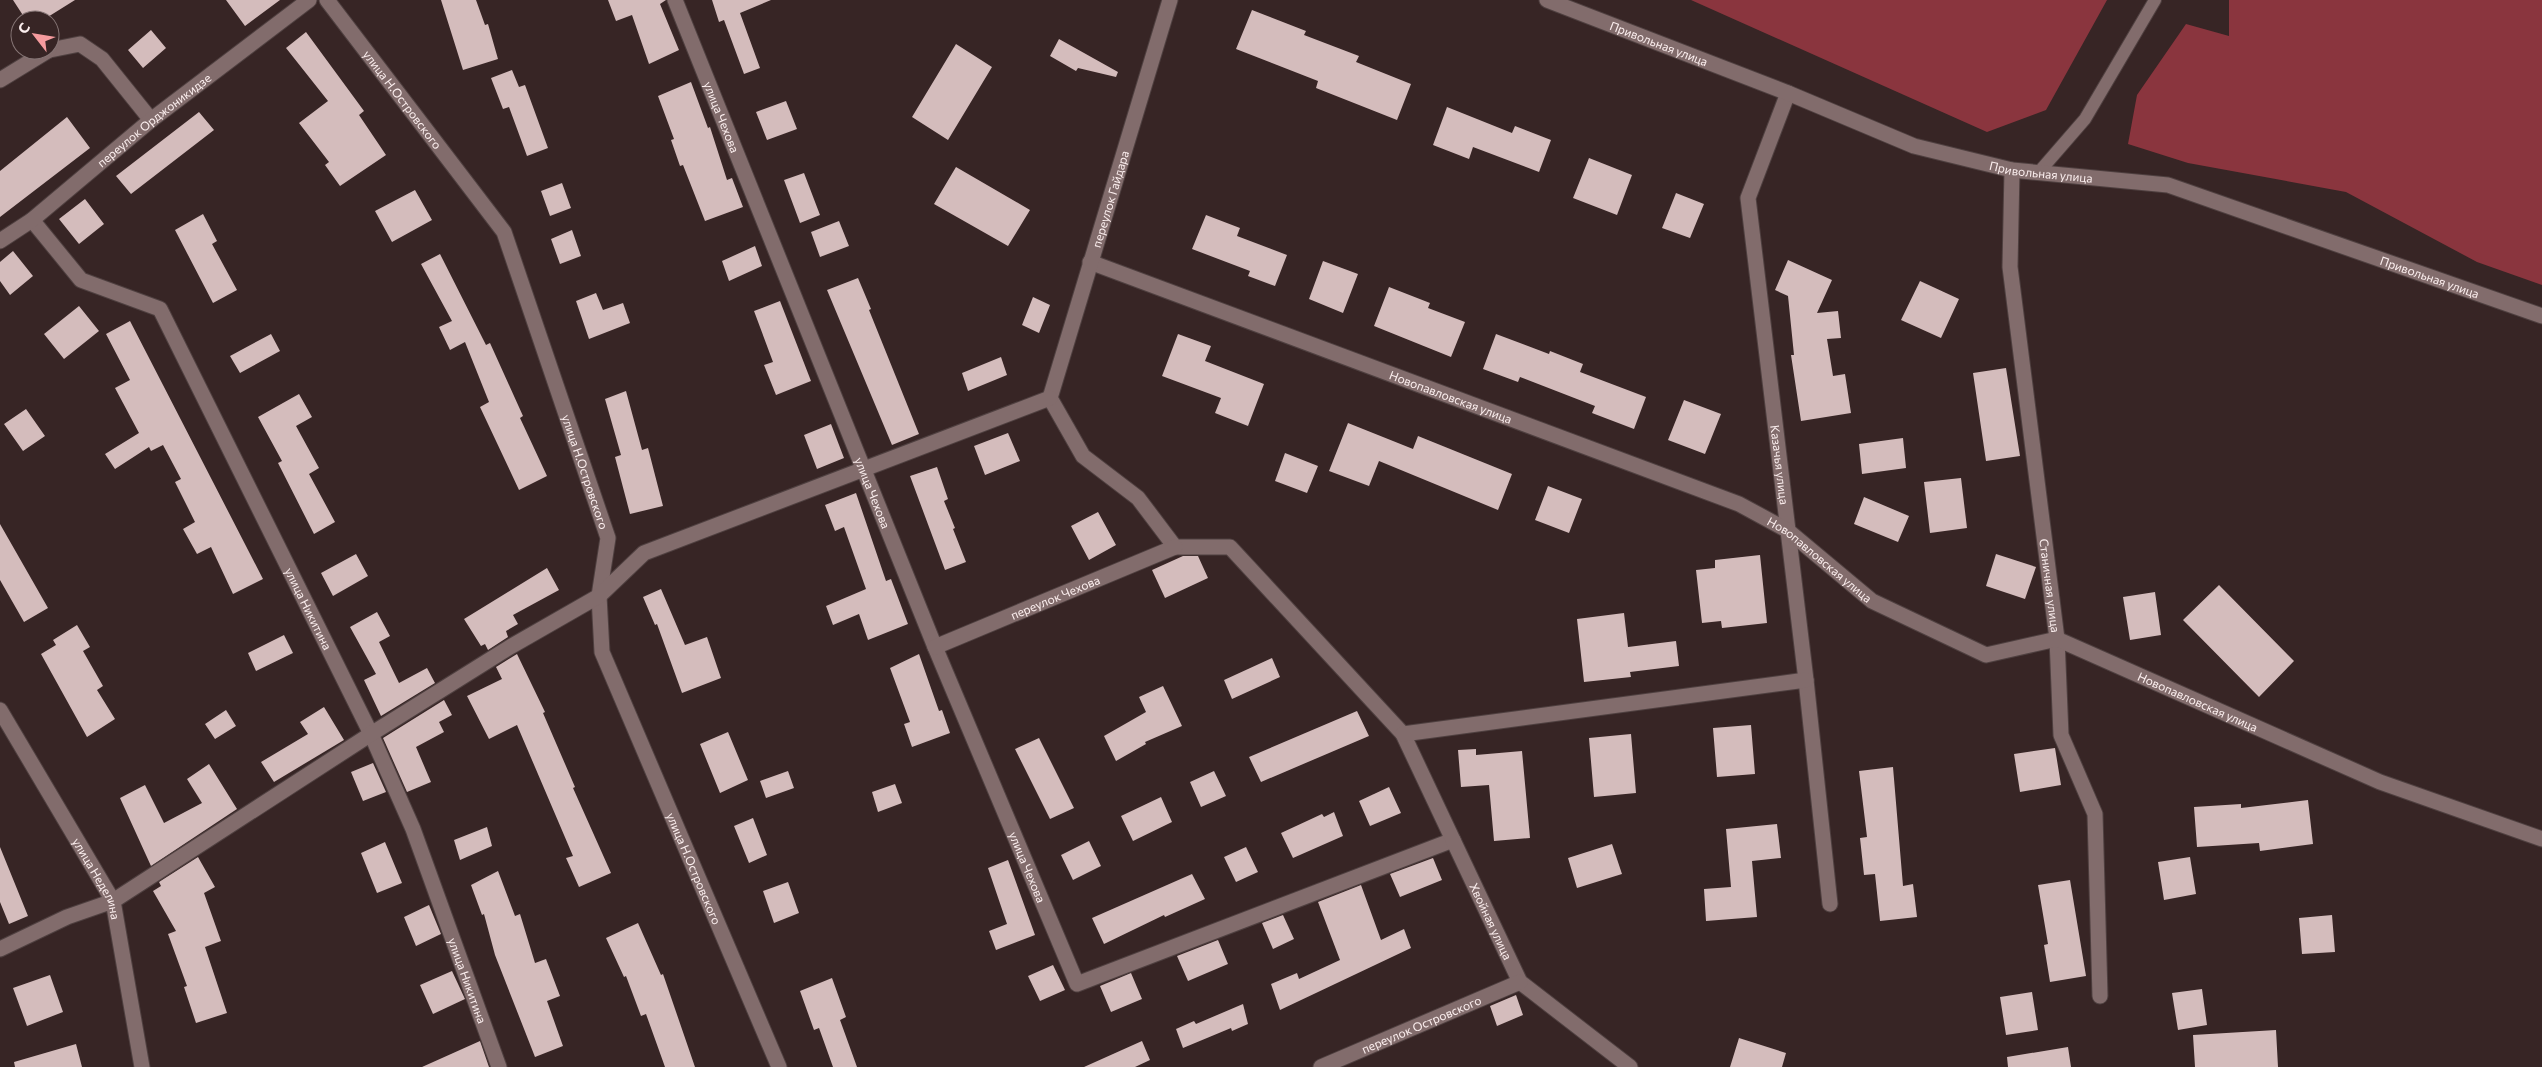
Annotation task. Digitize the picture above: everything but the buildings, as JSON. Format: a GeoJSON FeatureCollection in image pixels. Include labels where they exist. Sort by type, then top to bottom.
{"type":"FeatureCollection","features":[{"type":"Feature","properties":{"kind":"street","name":"переулок Орджоникидзе"},"geometry":{"type":"LineString","coordinates":[[0,241],[32,220],[152,120],[309,0]]}},
{"type":"Feature","properties":{"kind":"street","name":"улица Н.Островского"},"geometry":{"type":"LineString","coordinates":[[327,0],[504,232],[608,538],[600,596],[602,652],[779,1067]]}},
{"type":"Feature","properties":{"kind":"street","name":"улица Чехова"},"geometry":{"type":"LineString","coordinates":[[675,0],[935,647],[1077,984],[1453,840]]}},
{"type":"Feature","properties":{"kind":"street","name":"переулок Гайдара"},"geometry":{"type":"LineString","coordinates":[[1050,398],[1170,0]]}},
{"type":"Feature","properties":{"kind":"street","name":"Привольная улица"},"geometry":{"type":"LineString","coordinates":[[1547,0],[1788,93],[1914,146],[2012,170],[2168,185],[2542,316]]}},
{"type":"Feature","properties":{"kind":"street"},"geometry":{"type":"LineString","coordinates":[[60,48],[80,44],[102,59],[152,120]]}},
{"type":"Feature","properties":{"kind":"street"},"geometry":{"type":"LineString","coordinates":[[0,80],[33,60]]}},
{"type":"Feature","properties":{"kind":"street","name":"Казачья улица"},"geometry":{"type":"LineString","coordinates":[[1788,93],[1748,198],[1806,680],[1830,904]]}},
{"type":"Feature","properties":{"kind":"street","name":"Станичная улица"},"geometry":{"type":"LineString","coordinates":[[2012,170],[2010,267],[2057,639],[2061,735],[2095,814],[2100,996]]}},
{"type":"Feature","properties":{"kind":"street","name":"улица Никитина"},"geometry":{"type":"LineString","coordinates":[[32,220],[81,280],[160,309],[371,734],[413,830],[498,1067]]}},
{"type":"Feature","properties":{"kind":"street","name":"Новопавловская улица"},"geometry":{"type":"LineString","coordinates":[[1090,262],[1739,504],[1787,530],[1872,601],[1986,654],[2057,639],[2380,782],[2542,838]]}},
{"type":"Feature","properties":{"kind":"street"},"geometry":{"type":"LineString","coordinates":[[0,949],[67,917],[113,901],[371,734],[510,647],[600,596],[644,553],[864,467],[1050,398],[1083,456],[1138,498],[1175,547]]}},
{"type":"Feature","properties":{"kind":"street","name":"переулок Чехова"},"geometry":{"type":"LineString","coordinates":[[935,647],[1175,547]]}},
{"type":"Feature","properties":{"kind":"street","name":"Хвойная улица"},"geometry":{"type":"LineString","coordinates":[[1175,547],[1230,547],[1403,734],[1520,982],[1630,1067]]}},
{"type":"Feature","properties":{"kind":"street"},"geometry":{"type":"LineString","coordinates":[[1403,734],[1806,680]]}},
{"type":"Feature","properties":{"kind":"street","name":"улица Неделина"},"geometry":{"type":"LineString","coordinates":[[0,710],[113,901],[142,1067]]}},
{"type":"Feature","properties":{"kind":"street","name":"переулок Островского"},"geometry":{"type":"LineString","coordinates":[[1321,1067],[1520,982]]}},
{"type":"Feature","properties":{"kind":"lane"},"geometry":{"type":"LineString","coordinates":[[2039,172],[2085,119],[2155,0]]}},
{"type":"Feature","properties":{"kind":"shaded area"},"geometry":{"type":"Polygon","coordinates":[[[1691,0],[2107,0],[2046,110],[1987,132],[1691,0]]]}},
{"type":"Feature","properties":{"kind":"shaded area"},"geometry":{"type":"Polygon","coordinates":[[[2229,0],[2542,0],[2542,285],[2477,262],[2346,192],[2188,163],[2128,144],[2137,95],[2186,24],[2229,36],[2229,0]]]}}]}
